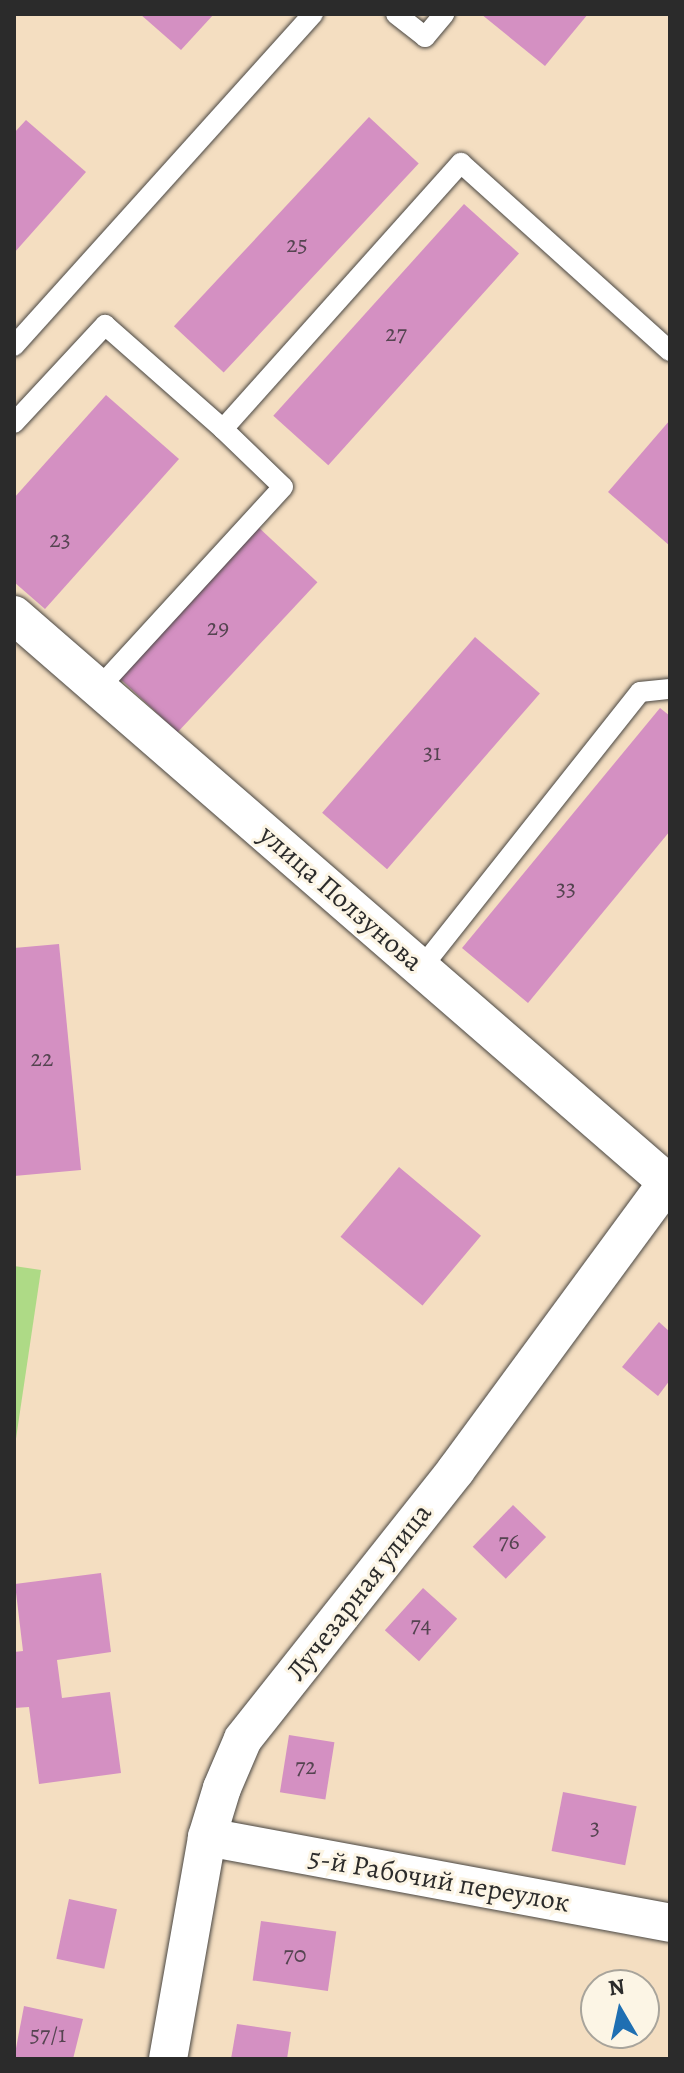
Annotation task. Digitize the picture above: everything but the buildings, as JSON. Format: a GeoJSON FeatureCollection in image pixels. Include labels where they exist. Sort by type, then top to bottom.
{"type":"FeatureCollection","features":[{"type":"Feature","properties":{"kind":"street","name":"улица Ползунова"},"geometry":{"type":"LineString","coordinates":[[14,615],[668,1180]]}},
{"type":"Feature","properties":{"kind":"street","name":"Лучезарная улица"},"geometry":{"type":"LineString","coordinates":[[168,2059],[207,1837],[222,1788],[243,1739],[456,1470],[668,1180]]}},
{"type":"Feature","properties":{"kind":"street","name":"5-й Рабочий переулок"},"geometry":{"type":"LineString","coordinates":[[207,1837],[670,1923]]}},
{"type":"Feature","properties":{"kind":"lane"},"geometry":{"type":"LineString","coordinates":[[14,346],[313,14]]}},
{"type":"Feature","properties":{"kind":"lane"},"geometry":{"type":"LineString","coordinates":[[396,14],[425,37],[444,14]]}},
{"type":"Feature","properties":{"kind":"lane"},"geometry":{"type":"LineString","coordinates":[[223,429],[461,163],[670,351]]}},
{"type":"Feature","properties":{"kind":"lane"},"geometry":{"type":"LineString","coordinates":[[14,423],[105,325],[223,429],[283,487],[99,688]]}},
{"type":"Feature","properties":{"kind":"lane"},"geometry":{"type":"LineString","coordinates":[[422,967],[640,692],[670,689]]}},
{"type":"Feature","properties":{"kind":"green space"},"geometry":{"type":"Polygon","coordinates":[[[14,1266],[41,1270],[14,1452],[14,1266]]]}}]}
